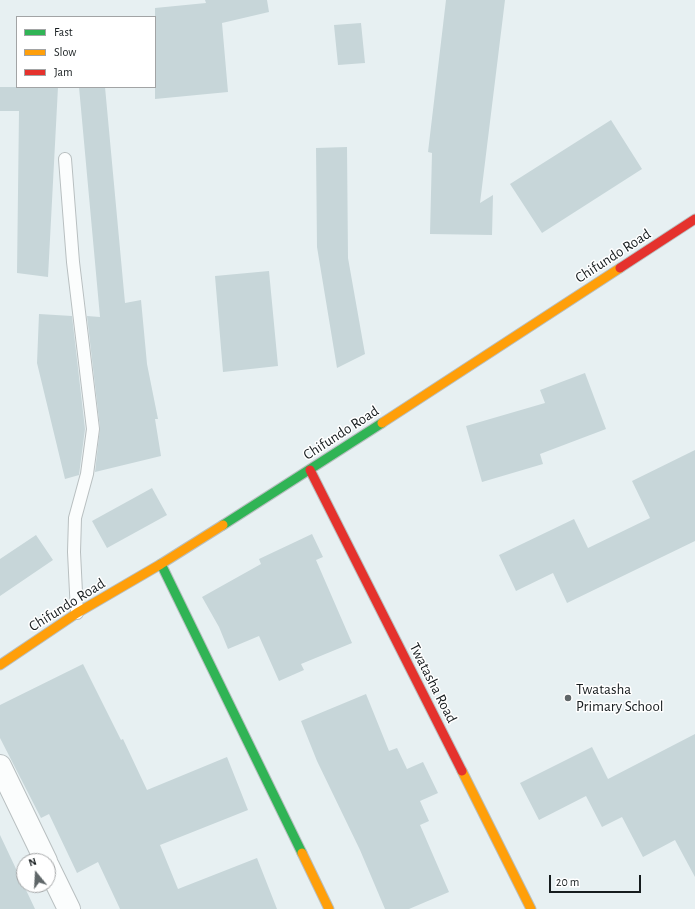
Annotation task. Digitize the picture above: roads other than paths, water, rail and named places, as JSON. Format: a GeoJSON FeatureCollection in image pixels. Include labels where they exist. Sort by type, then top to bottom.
{"type":"FeatureCollection","features":[{"type":"Feature","properties":{"kind":"street","name":"Chifundo Road"},"geometry":{"type":"LineString","coordinates":[[0,665],[77,613],[161,564],[310,470],[695,219]]}},
{"type":"Feature","properties":{"kind":"street","name":"Twatasha Road"},"geometry":{"type":"LineString","coordinates":[[310,470],[531,909]]}},
{"type":"Feature","properties":{"kind":"street"},"geometry":{"type":"LineString","coordinates":[[161,564],[329,909]]}},
{"type":"Feature","properties":{"kind":"street"},"geometry":{"type":"LineString","coordinates":[[0,766],[42,853]]}},
{"type":"Feature","properties":{"kind":"street"},"geometry":{"type":"LineString","coordinates":[[56,882],[69,909]]}},
{"type":"Feature","properties":{"kind":"lane"},"geometry":{"type":"LineString","coordinates":[[65,159],[73,262],[93,429],[87,474],[75,518],[74,552],[77,613]]}},
{"type":"Feature","properties":{"kind":"place","name":"Twatasha Primary School"},"geometry":{"type":"Point","coordinates":[568,698]}}]}
